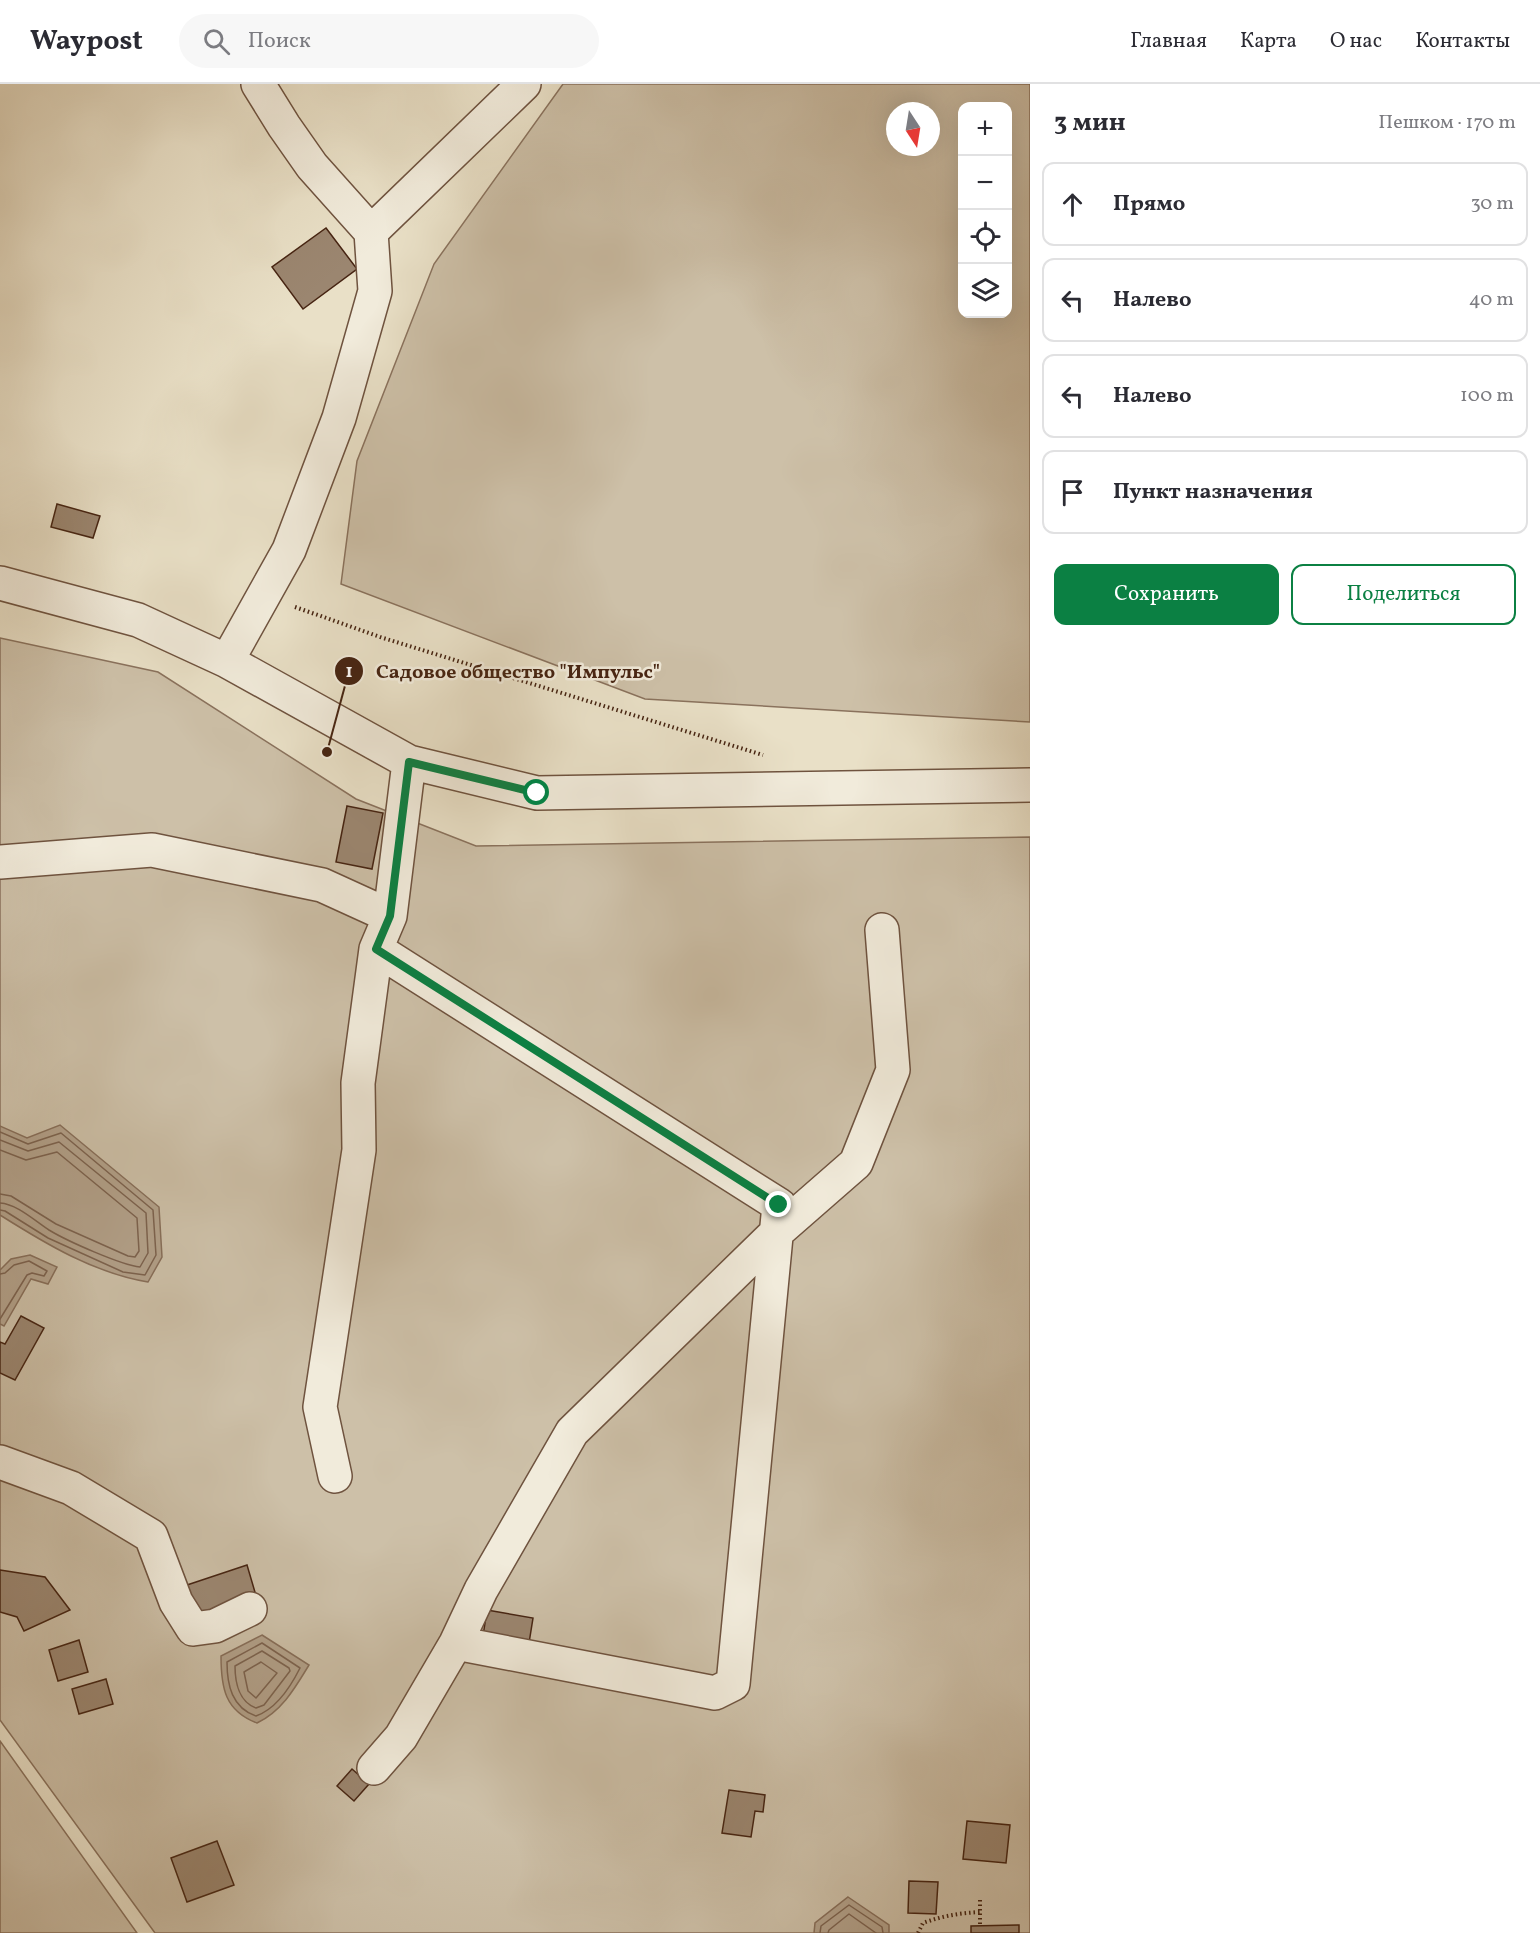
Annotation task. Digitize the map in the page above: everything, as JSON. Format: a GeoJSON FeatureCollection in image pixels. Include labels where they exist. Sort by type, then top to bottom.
{"type":"FeatureCollection","features":[{"type":"Feature","properties":{"kind":"street"},"geometry":{"type":"LineString","coordinates":[[227,661],[289,550],[339,418],[375,291],[370,232],[312,166],[258,84]]}},
{"type":"Feature","properties":{"kind":"street"},"geometry":{"type":"LineString","coordinates":[[370,232],[524,84]]}},
{"type":"Feature","properties":{"kind":"street"},"geometry":{"type":"LineString","coordinates":[[0,582],[138,620],[227,661],[409,762],[537,793],[1030,785]]}},
{"type":"Feature","properties":{"kind":"street"},"geometry":{"type":"LineString","coordinates":[[335,1476],[320,1407],[359,1150],[358,1083],[376,949],[390,916],[409,762]]}},
{"type":"Feature","properties":{"kind":"street"},"geometry":{"type":"LineString","coordinates":[[0,862],[152,850],[322,885],[390,916]]}},
{"type":"Feature","properties":{"kind":"street"},"geometry":{"type":"LineString","coordinates":[[374,1768],[401,1737],[456,1643],[482,1590],[572,1432],[777,1232],[855,1162],[893,1070],[882,930]]}},
{"type":"Feature","properties":{"kind":"street"},"geometry":{"type":"LineString","coordinates":[[376,949],[779,1205],[734,1684],[715,1693],[456,1643]]}},
{"type":"Feature","properties":{"kind":"street"},"geometry":{"type":"LineString","coordinates":[[0,1462],[71,1488],[151,1536],[176,1602],[193,1629],[215,1626],[250,1609]]}},
{"type":"Feature","properties":{"kind":"path"},"geometry":{"type":"LineString","coordinates":[[263,596],[380,637],[770,757]]}},
{"type":"Feature","properties":{"kind":"path"},"geometry":{"type":"LineString","coordinates":[[980,1900],[980,1926]]}},
{"type":"Feature","properties":{"kind":"path"},"geometry":{"type":"LineString","coordinates":[[918,1933],[923,1923],[958,1914],[980,1912]]}},
{"type":"Feature","properties":{"kind":"shaded area"},"geometry":{"type":"Polygon","coordinates":[[[563,84],[1030,84],[1030,722],[645,699],[341,584],[357,461],[434,264],[563,84]]]}},
{"type":"Feature","properties":{"kind":"shaded area"},"geometry":{"type":"Polygon","coordinates":[[[0,638],[158,672],[356,799],[476,846],[1030,837],[1030,1933],[155,1933],[0,1720],[0,638]]]}},
{"type":"Feature","properties":{"kind":"shaded area"},"geometry":{"type":"Polygon","coordinates":[[[0,1741],[137,1933],[0,1933],[0,1741]]]}},
{"type":"Feature","properties":{"kind":"water"},"geometry":{"type":"Polygon","coordinates":[[[60,1125],[159,1207],[162,1257],[148,1282],[109,1272],[71,1256],[0,1215],[0,1126],[27,1138],[60,1125]]]}},
{"type":"Feature","properties":{"kind":"water"},"geometry":{"type":"Polygon","coordinates":[[[30,1255],[57,1267],[48,1284],[31,1279],[4,1326],[0,1324],[0,1270],[11,1259],[30,1255]]]}},
{"type":"Feature","properties":{"kind":"water"},"geometry":{"type":"Polygon","coordinates":[[[262,1635],[309,1665],[281,1705],[257,1723],[238,1712],[227,1697],[222,1678],[221,1656],[262,1635]]]}},
{"type":"Feature","properties":{"kind":"water"},"geometry":{"type":"Polygon","coordinates":[[[848,1897],[889,1925],[889,1933],[814,1933],[815,1923],[848,1897]]]}},
{"type":"Feature","properties":{"kind":"building"},"geometry":{"type":"Polygon","coordinates":[[[326,228],[357,269],[303,309],[272,267],[326,228]]]}},
{"type":"Feature","properties":{"kind":"building"},"geometry":{"type":"Polygon","coordinates":[[[57,504],[100,516],[93,538],[51,527],[57,504]]]}},
{"type":"Feature","properties":{"kind":"building"},"geometry":{"type":"Polygon","coordinates":[[[347,806],[383,813],[372,869],[336,862],[347,806]]]}},
{"type":"Feature","properties":{"kind":"building"},"geometry":{"type":"Polygon","coordinates":[[[21,1316],[44,1328],[15,1380],[0,1373],[0,1342],[5,1344],[21,1316]]]}},
{"type":"Feature","properties":{"kind":"building"},"geometry":{"type":"Polygon","coordinates":[[[247,1565],[257,1599],[192,1619],[181,1587],[247,1565]]]}},
{"type":"Feature","properties":{"kind":"building"},"geometry":{"type":"Polygon","coordinates":[[[0,1570],[45,1577],[70,1610],[24,1631],[17,1617],[0,1612],[0,1570]]]}},
{"type":"Feature","properties":{"kind":"building"},"geometry":{"type":"Polygon","coordinates":[[[487,1610],[533,1618],[529,1643],[483,1636],[487,1610]]]}},
{"type":"Feature","properties":{"kind":"building"},"geometry":{"type":"Polygon","coordinates":[[[79,1640],[88,1672],[58,1681],[49,1650],[79,1640]]]}},
{"type":"Feature","properties":{"kind":"building"},"geometry":{"type":"Polygon","coordinates":[[[106,1679],[113,1704],[79,1714],[72,1689],[106,1679]]]}},
{"type":"Feature","properties":{"kind":"building"},"geometry":{"type":"Polygon","coordinates":[[[352,1769],[369,1784],[354,1801],[337,1786],[352,1769]]]}},
{"type":"Feature","properties":{"kind":"building"},"geometry":{"type":"Polygon","coordinates":[[[729,1790],[765,1795],[763,1812],[755,1811],[751,1837],[722,1833],[729,1790]]]}},
{"type":"Feature","properties":{"kind":"building"},"geometry":{"type":"Polygon","coordinates":[[[967,1821],[1010,1825],[1006,1863],[963,1859],[967,1821]]]}},
{"type":"Feature","properties":{"kind":"building"},"geometry":{"type":"Polygon","coordinates":[[[217,1841],[234,1885],[187,1902],[171,1858],[217,1841]]]}},
{"type":"Feature","properties":{"kind":"building"},"geometry":{"type":"Polygon","coordinates":[[[909,1881],[938,1882],[936,1914],[908,1913],[909,1881]]]}},
{"type":"Feature","properties":{"kind":"building"},"geometry":{"type":"Polygon","coordinates":[[[1019,1925],[1019,1933],[971,1933],[971,1926],[1019,1925]]]}},
{"type":"Feature","properties":{"kind":"place","name":"Садовое общество \"Импульс\""},"geometry":{"type":"Point","coordinates":[327,752]}},
{"type":"Feature","properties":{"kind":"route"},"geometry":{"type":"LineString","coordinates":[[537,793],[409,762],[390,916],[376,949],[779,1205]]}}]}
